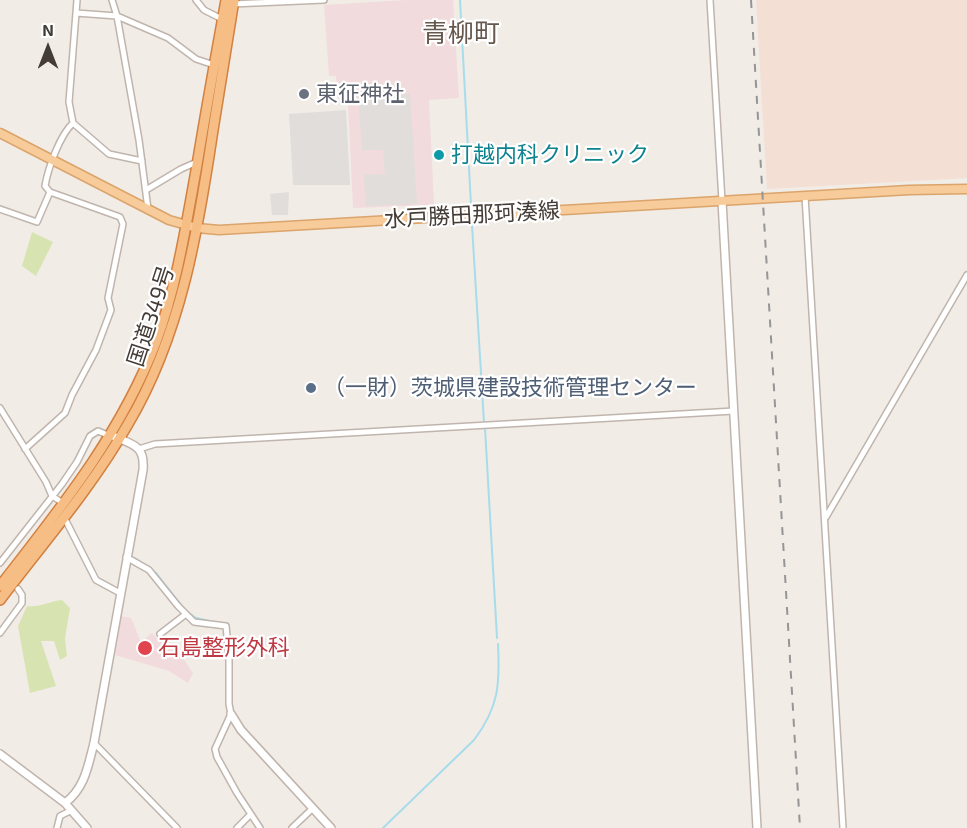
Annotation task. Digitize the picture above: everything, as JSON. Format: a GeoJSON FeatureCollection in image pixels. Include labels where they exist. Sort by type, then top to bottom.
{"type":"FeatureCollection","features":[{"type":"Feature","properties":{"kind":"highway","name":"国道349号"},"geometry":{"type":"LineString","coordinates":[[0,586],[115,437],[155,343],[171,293],[186,225],[197,162],[219,66],[222,19],[230,2]]}},
{"type":"Feature","properties":{"kind":"highway","name":"国道349号"},"geometry":{"type":"LineString","coordinates":[[0,600],[64,519],[148,386],[165,345],[182,293],[197,228],[230,2]]}},
{"type":"Feature","properties":{"kind":"main road","name":"水戸勝田那珂湊線"},"geometry":{"type":"LineString","coordinates":[[0,132],[148,209],[186,225],[225,230],[909,190],[967,189]]}},
{"type":"Feature","properties":{"kind":"street"},"geometry":{"type":"LineString","coordinates":[[77,0],[69,102],[73,123],[109,154],[142,161]]}},
{"type":"Feature","properties":{"kind":"street"},"geometry":{"type":"LineString","coordinates":[[112,0],[117,16],[142,161],[148,209]]}},
{"type":"Feature","properties":{"kind":"street"},"geometry":{"type":"LineString","coordinates":[[196,0],[204,10],[222,19]]}},
{"type":"Feature","properties":{"kind":"street"},"geometry":{"type":"LineString","coordinates":[[230,2],[324,0]]}},
{"type":"Feature","properties":{"kind":"street"},"geometry":{"type":"LineString","coordinates":[[710,0],[758,828]]}},
{"type":"Feature","properties":{"kind":"street"},"geometry":{"type":"LineString","coordinates":[[76,13],[117,16],[168,38],[196,59],[219,66]]}},
{"type":"Feature","properties":{"kind":"street"},"geometry":{"type":"LineString","coordinates":[[25,449],[65,413],[96,350],[111,310],[108,298],[123,224],[120,217],[50,192],[45,186],[53,159],[67,128],[73,123]]}},
{"type":"Feature","properties":{"kind":"street"},"geometry":{"type":"LineString","coordinates":[[146,190],[197,162]]}},
{"type":"Feature","properties":{"kind":"street"},"geometry":{"type":"LineString","coordinates":[[0,208],[37,222],[50,192]]}},
{"type":"Feature","properties":{"kind":"street"},"geometry":{"type":"LineString","coordinates":[[805,196],[843,828]]}},
{"type":"Feature","properties":{"kind":"street"},"geometry":{"type":"LineString","coordinates":[[825,519],[967,275]]}},
{"type":"Feature","properties":{"kind":"street"},"geometry":{"type":"LineString","coordinates":[[0,408],[46,482],[51,496],[65,504]]}},
{"type":"Feature","properties":{"kind":"street"},"geometry":{"type":"LineString","coordinates":[[1,558],[77,462],[90,436],[98,431],[140,449],[166,443],[734,411]]}},
{"type":"Feature","properties":{"kind":"street"},"geometry":{"type":"LineString","coordinates":[[65,803],[80,789],[94,743],[143,470],[140,449]]}},
{"type":"Feature","properties":{"kind":"street"},"geometry":{"type":"LineString","coordinates":[[64,519],[96,580],[120,593]]}},
{"type":"Feature","properties":{"kind":"street"},"geometry":{"type":"LineString","coordinates":[[126,558],[148,570],[194,622],[226,626],[230,657],[229,704],[231,714],[241,730],[331,828]]}},
{"type":"Feature","properties":{"kind":"street"},"geometry":{"type":"LineString","coordinates":[[0,633],[21,603],[18,589]]}},
{"type":"Feature","properties":{"kind":"street"},"geometry":{"type":"LineString","coordinates":[[160,634],[186,614]]}},
{"type":"Feature","properties":{"kind":"street"},"geometry":{"type":"LineString","coordinates":[[231,714],[215,749],[216,757],[260,828]]}},
{"type":"Feature","properties":{"kind":"street"},"geometry":{"type":"LineString","coordinates":[[94,743],[177,828]]}},
{"type":"Feature","properties":{"kind":"street"},"geometry":{"type":"LineString","coordinates":[[0,754],[65,803],[87,828]]}},
{"type":"Feature","properties":{"kind":"street"},"geometry":{"type":"LineString","coordinates":[[292,828],[313,808]]}},
{"type":"Feature","properties":{"kind":"street"},"geometry":{"type":"LineString","coordinates":[[57,828],[60,816],[72,810]]}},
{"type":"Feature","properties":{"kind":"street"},"geometry":{"type":"LineString","coordinates":[[237,828],[250,815]]}},
{"type":"Feature","properties":{"kind":"shaded area"},"geometry":{"type":"Polygon","coordinates":[[[406,0],[453,0],[459,98],[429,100],[434,205],[353,208],[348,105],[339,105],[336,76],[329,76],[324,5],[406,0]]]}},
{"type":"Feature","properties":{"kind":"shaded area"},"geometry":{"type":"Polygon","coordinates":[[[756,0],[967,0],[967,178],[767,189],[756,0]]]}},
{"type":"Feature","properties":{"kind":"shaded area"},"geometry":{"type":"Polygon","coordinates":[[[410,94],[417,204],[366,206],[364,175],[385,174],[383,150],[362,150],[358,96],[410,94]]]}},
{"type":"Feature","properties":{"kind":"shaded area"},"geometry":{"type":"Polygon","coordinates":[[[346,110],[350,185],[293,185],[289,114],[346,110]]]}},
{"type":"Feature","properties":{"kind":"shaded area"},"geometry":{"type":"Polygon","coordinates":[[[289,192],[288,215],[272,215],[270,194],[289,192]]]}},
{"type":"Feature","properties":{"kind":"shaded area","name":"石島整形外科"},"geometry":{"type":"Polygon","coordinates":[[[121,616],[131,618],[141,642],[152,633],[157,638],[163,634],[193,673],[188,683],[169,671],[115,655],[121,616]]]}},
{"type":"Feature","properties":{"kind":"green space"},"geometry":{"type":"Polygon","coordinates":[[[32,232],[53,242],[36,276],[22,266],[32,232]]]}},
{"type":"Feature","properties":{"kind":"green space"},"geometry":{"type":"Polygon","coordinates":[[[62,600],[70,608],[65,638],[67,656],[60,660],[54,641],[41,641],[56,686],[30,693],[18,626],[27,606],[62,600]]]}},
{"type":"Feature","properties":{"kind":"waterway"},"geometry":{"type":"LineString","coordinates":[[460,0],[471,205]]}},
{"type":"Feature","properties":{"kind":"waterway"},"geometry":{"type":"LineString","coordinates":[[472,225],[484,423]]}},
{"type":"Feature","properties":{"kind":"waterway"},"geometry":{"type":"LineString","coordinates":[[485,428],[497,638]]}},
{"type":"Feature","properties":{"kind":"waterway"},"geometry":{"type":"LineString","coordinates":[[135,558],[156,573],[186,611],[196,618],[214,622]]}},
{"type":"Feature","properties":{"kind":"waterway"},"geometry":{"type":"LineString","coordinates":[[383,828],[474,740],[489,717],[498,683],[498,644]]}},
{"type":"Feature","properties":{"kind":"waterway"},"geometry":{"type":"LineString","coordinates":[[231,651],[238,652]]}},
{"type":"Feature","properties":{"kind":"railway"},"geometry":{"type":"LineString","coordinates":[[751,0],[800,828]]}},
{"type":"Feature","properties":{"kind":"place","name":"東征神社"},"geometry":{"type":"Point","coordinates":[304,94]}},
{"type":"Feature","properties":{"kind":"place","name":"打越内科クリニック"},"geometry":{"type":"Point","coordinates":[439,155]}},
{"type":"Feature","properties":{"kind":"place","name":"（一財）茨城県建設技術管理センター"},"geometry":{"type":"Point","coordinates":[311,388]}},
{"type":"Feature","properties":{"kind":"place","name":"石島整形外科"},"geometry":{"type":"Point","coordinates":[145,648]}},
{"type":"Feature","properties":{"kind":"district","name":"青柳町"},"geometry":{"type":"Point","coordinates":[461,33]}}]}
